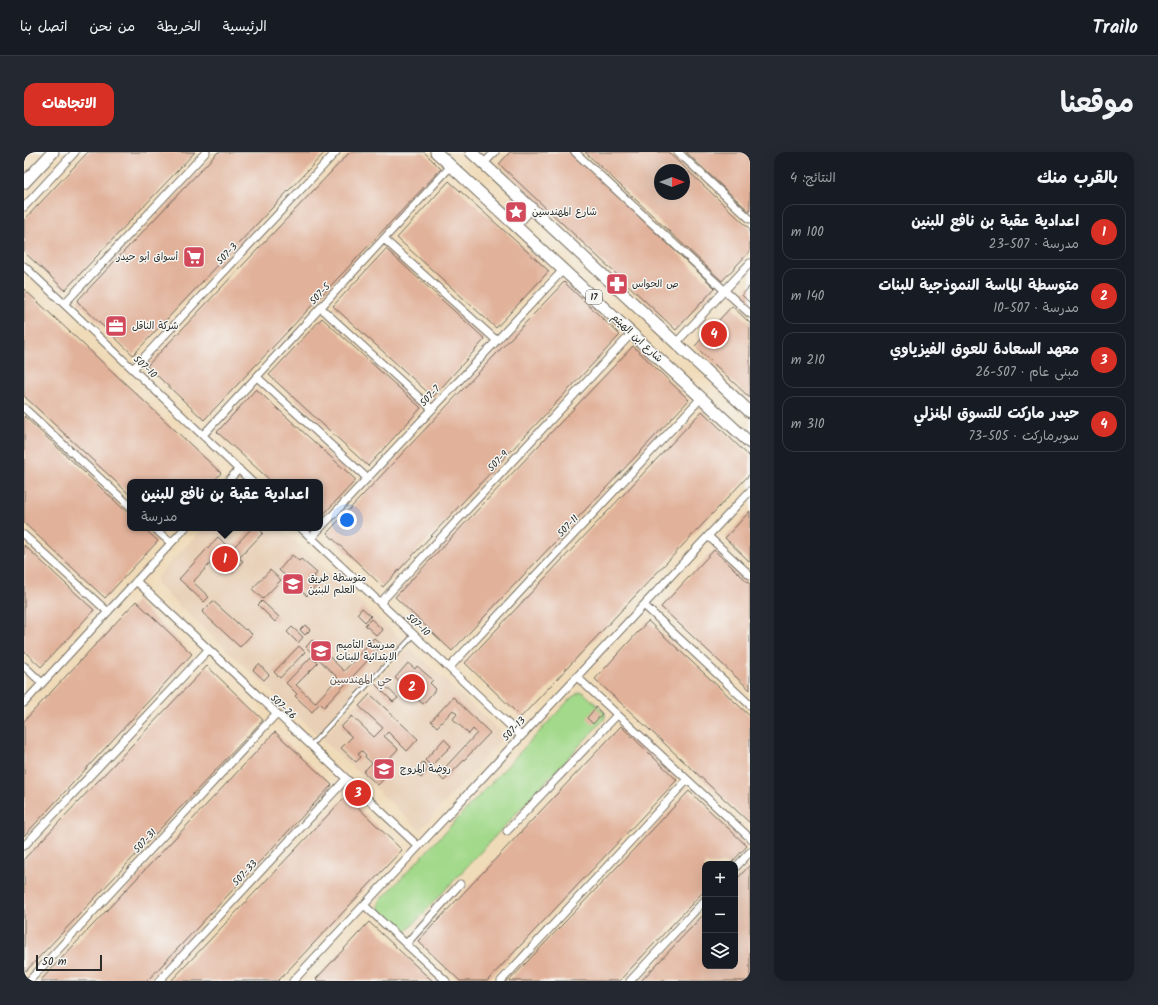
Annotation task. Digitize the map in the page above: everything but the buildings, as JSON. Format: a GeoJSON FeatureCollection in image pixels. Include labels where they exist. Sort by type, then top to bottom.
{"type":"FeatureCollection","features":[{"type":"Feature","properties":{"kind":"main road"},"geometry":{"type":"LineString","coordinates":[[24,183],[52,152]]}},
{"type":"Feature","properties":{"kind":"main road","name":"شارع ابن الهيثم"},"geometry":{"type":"LineString","coordinates":[[436,152],[750,443]]}},
{"type":"Feature","properties":{"kind":"main road","name":"17"},"geometry":{"type":"LineString","coordinates":[[471,152],[750,412]]}},
{"type":"Feature","properties":{"kind":"main road"},"geometry":{"type":"LineString","coordinates":[[515,225],[531,207]]}},
{"type":"Feature","properties":{"kind":"street"},"geometry":{"type":"LineString","coordinates":[[24,207],[75,152]]}},
{"type":"Feature","properties":{"kind":"street"},"geometry":{"type":"LineString","coordinates":[[64,304],[206,152]]}},
{"type":"Feature","properties":{"kind":"street","name":"507-3"},"geometry":{"type":"LineString","coordinates":[[133,369],[336,152]]}},
{"type":"Feature","properties":{"kind":"street"},"geometry":{"type":"LineString","coordinates":[[483,164],[494,152]]}},
{"type":"Feature","properties":{"kind":"street"},"geometry":{"type":"LineString","coordinates":[[575,152],[750,314]]}},
{"type":"Feature","properties":{"kind":"street"},"geometry":{"type":"LineString","coordinates":[[678,152],[750,219]]}},
{"type":"Feature","properties":{"kind":"street","name":"507-5"},"geometry":{"type":"LineString","coordinates":[[203,435],[451,166]]}},
{"type":"Feature","properties":{"kind":"street"},"geometry":{"type":"LineString","coordinates":[[384,239],[496,340]]}},
{"type":"Feature","properties":{"kind":"street"},"geometry":{"type":"LineString","coordinates":[[676,343],[750,263]]}},
{"type":"Feature","properties":{"kind":"street","name":"507-10"},"geometry":{"type":"LineString","coordinates":[[24,266],[249,479]]}},
{"type":"Feature","properties":{"kind":"street","name":"507-7"},"geometry":{"type":"LineString","coordinates":[[323,525],[564,269]]}},
{"type":"Feature","properties":{"kind":"street"},"geometry":{"type":"LineString","coordinates":[[321,308],[432,409]]}},
{"type":"Feature","properties":{"kind":"street","name":"507-9"},"geometry":{"type":"LineString","coordinates":[[380,602],[632,333]]}},
{"type":"Feature","properties":{"kind":"street"},"geometry":{"type":"LineString","coordinates":[[257,376],[367,478]]}},
{"type":"Feature","properties":{"kind":"street","name":"507-11"},"geometry":{"type":"LineString","coordinates":[[449,668],[701,398]]}},
{"type":"Feature","properties":{"kind":"street"},"geometry":{"type":"LineString","coordinates":[[24,408],[127,503]]}},
{"type":"Feature","properties":{"kind":"street"},"geometry":{"type":"LineString","coordinates":[[230,479],[239,469]]}},
{"type":"Feature","properties":{"kind":"street","name":"507-13"},"geometry":{"type":"LineString","coordinates":[[295,978],[750,491]]}},
{"type":"Feature","properties":{"kind":"street"},"geometry":{"type":"LineString","coordinates":[[157,531],[170,543]]}},
{"type":"Feature","properties":{"kind":"street"},"geometry":{"type":"LineString","coordinates":[[24,703],[182,531]]}},
{"type":"Feature","properties":{"kind":"street","name":"507-10"},"geometry":{"type":"LineString","coordinates":[[304,531],[521,736]]}},
{"type":"Feature","properties":{"kind":"street","name":"507-7"},"geometry":{"type":"LineString","coordinates":[[311,538],[318,531]]}},
{"type":"Feature","properties":{"kind":"street"},"geometry":{"type":"LineString","coordinates":[[24,534],[108,612]]}},
{"type":"Feature","properties":{"kind":"street"},"geometry":{"type":"LineString","coordinates":[[708,536],[750,575]]}},
{"type":"Feature","properties":{"kind":"street","name":"507-26"},"geometry":{"type":"LineString","coordinates":[[136,581],[418,846]]}},
{"type":"Feature","properties":{"kind":"street"},"geometry":{"type":"LineString","coordinates":[[644,605],[750,705]]}},
{"type":"Feature","properties":{"kind":"street"},"geometry":{"type":"LineString","coordinates":[[24,846],[208,650]]}},
{"type":"Feature","properties":{"kind":"street"},"geometry":{"type":"LineString","coordinates":[[24,666],[42,683]]}},
{"type":"Feature","properties":{"kind":"street"},"geometry":{"type":"LineString","coordinates":[[577,677],[750,838]]}},
{"type":"Feature","properties":{"kind":"street","name":"507-31"},"geometry":{"type":"LineString","coordinates":[[29,981],[276,714]]}},
{"type":"Feature","properties":{"kind":"street"},"geometry":{"type":"LineString","coordinates":[[507,831],[617,715]]}},
{"type":"Feature","properties":{"kind":"street","name":"507-33"},"geometry":{"type":"LineString","coordinates":[[159,981],[346,779]]}},
{"type":"Feature","properties":{"kind":"street"},"geometry":{"type":"LineString","coordinates":[[501,981],[687,780]]}},
{"type":"Feature","properties":{"kind":"street"},"geometry":{"type":"LineString","coordinates":[[738,865],[750,852]]}},
{"type":"Feature","properties":{"kind":"street"},"geometry":{"type":"LineString","coordinates":[[406,944],[460,884]]}},
{"type":"Feature","properties":{"kind":"street"},"geometry":{"type":"LineString","coordinates":[[630,981],[702,903]]}},
{"type":"Feature","properties":{"kind":"street"},"geometry":{"type":"LineString","coordinates":[[364,905],[446,981]]}},
{"type":"Feature","properties":{"kind":"street"},"geometry":{"type":"LineString","coordinates":[[295,978],[304,981]]}},
{"type":"Feature","properties":{"kind":"lane"},"geometry":{"type":"LineString","coordinates":[[310,746],[414,635]]}},
{"type":"Feature","properties":{"kind":"shaded area"},"geometry":{"type":"Polygon","coordinates":[[[200,531],[284,531],[403,641],[317,734],[157,585],[156,578],[200,531]]]}},
{"type":"Feature","properties":{"kind":"shaded area"},"geometry":{"type":"Polygon","coordinates":[[[409,647],[501,732],[502,739],[420,830],[322,739],[409,647]]]}},
{"type":"Feature","properties":{"kind":"green space"},"geometry":{"type":"Polygon","coordinates":[[[580,692],[584,693],[605,713],[605,718],[407,931],[404,933],[401,932],[379,912],[379,902],[571,698],[580,692]]]}},
{"type":"Feature","properties":{"kind":"place","name":"شارع المهندسين"},"geometry":{"type":"Point","coordinates":[516,212]}},
{"type":"Feature","properties":{"kind":"place","name":"أسواق أبو حيدر"},"geometry":{"type":"Point","coordinates":[194,257]}},
{"type":"Feature","properties":{"kind":"place","name":"ص الحواس"},"geometry":{"type":"Point","coordinates":[617,284]}},
{"type":"Feature","properties":{"kind":"place","name":"شركة الناقل"},"geometry":{"type":"Point","coordinates":[116,326]}},
{"type":"Feature","properties":{"kind":"place","name":"حيدر ماركت للتسوق المنزلي"},"geometry":{"type":"Point","coordinates":[714,334]}},
{"type":"Feature","properties":{"kind":"place","name":"اعدادية عقبة بن نافع للبنين"},"geometry":{"type":"Point","coordinates":[225,559]}},
{"type":"Feature","properties":{"kind":"place","name":"متوسطة طريق العلم للبنين"},"geometry":{"type":"Point","coordinates":[293,584]}},
{"type":"Feature","properties":{"kind":"place","name":"مدرسة التأميم الابتدائية للبنات"},"geometry":{"type":"Point","coordinates":[321,651]}},
{"type":"Feature","properties":{"kind":"place","name":"متوسطة الماسة النموذجية للبنات"},"geometry":{"type":"Point","coordinates":[412,687]}},
{"type":"Feature","properties":{"kind":"place","name":"روضة المروج"},"geometry":{"type":"Point","coordinates":[384,769]}},
{"type":"Feature","properties":{"kind":"place","name":"معهد السعادة للعوق الفيزياوي"},"geometry":{"type":"Point","coordinates":[358,793]}},
{"type":"Feature","properties":{"kind":"district","name":"حي المهندسين"},"geometry":{"type":"Point","coordinates":[361,680]}}]}
